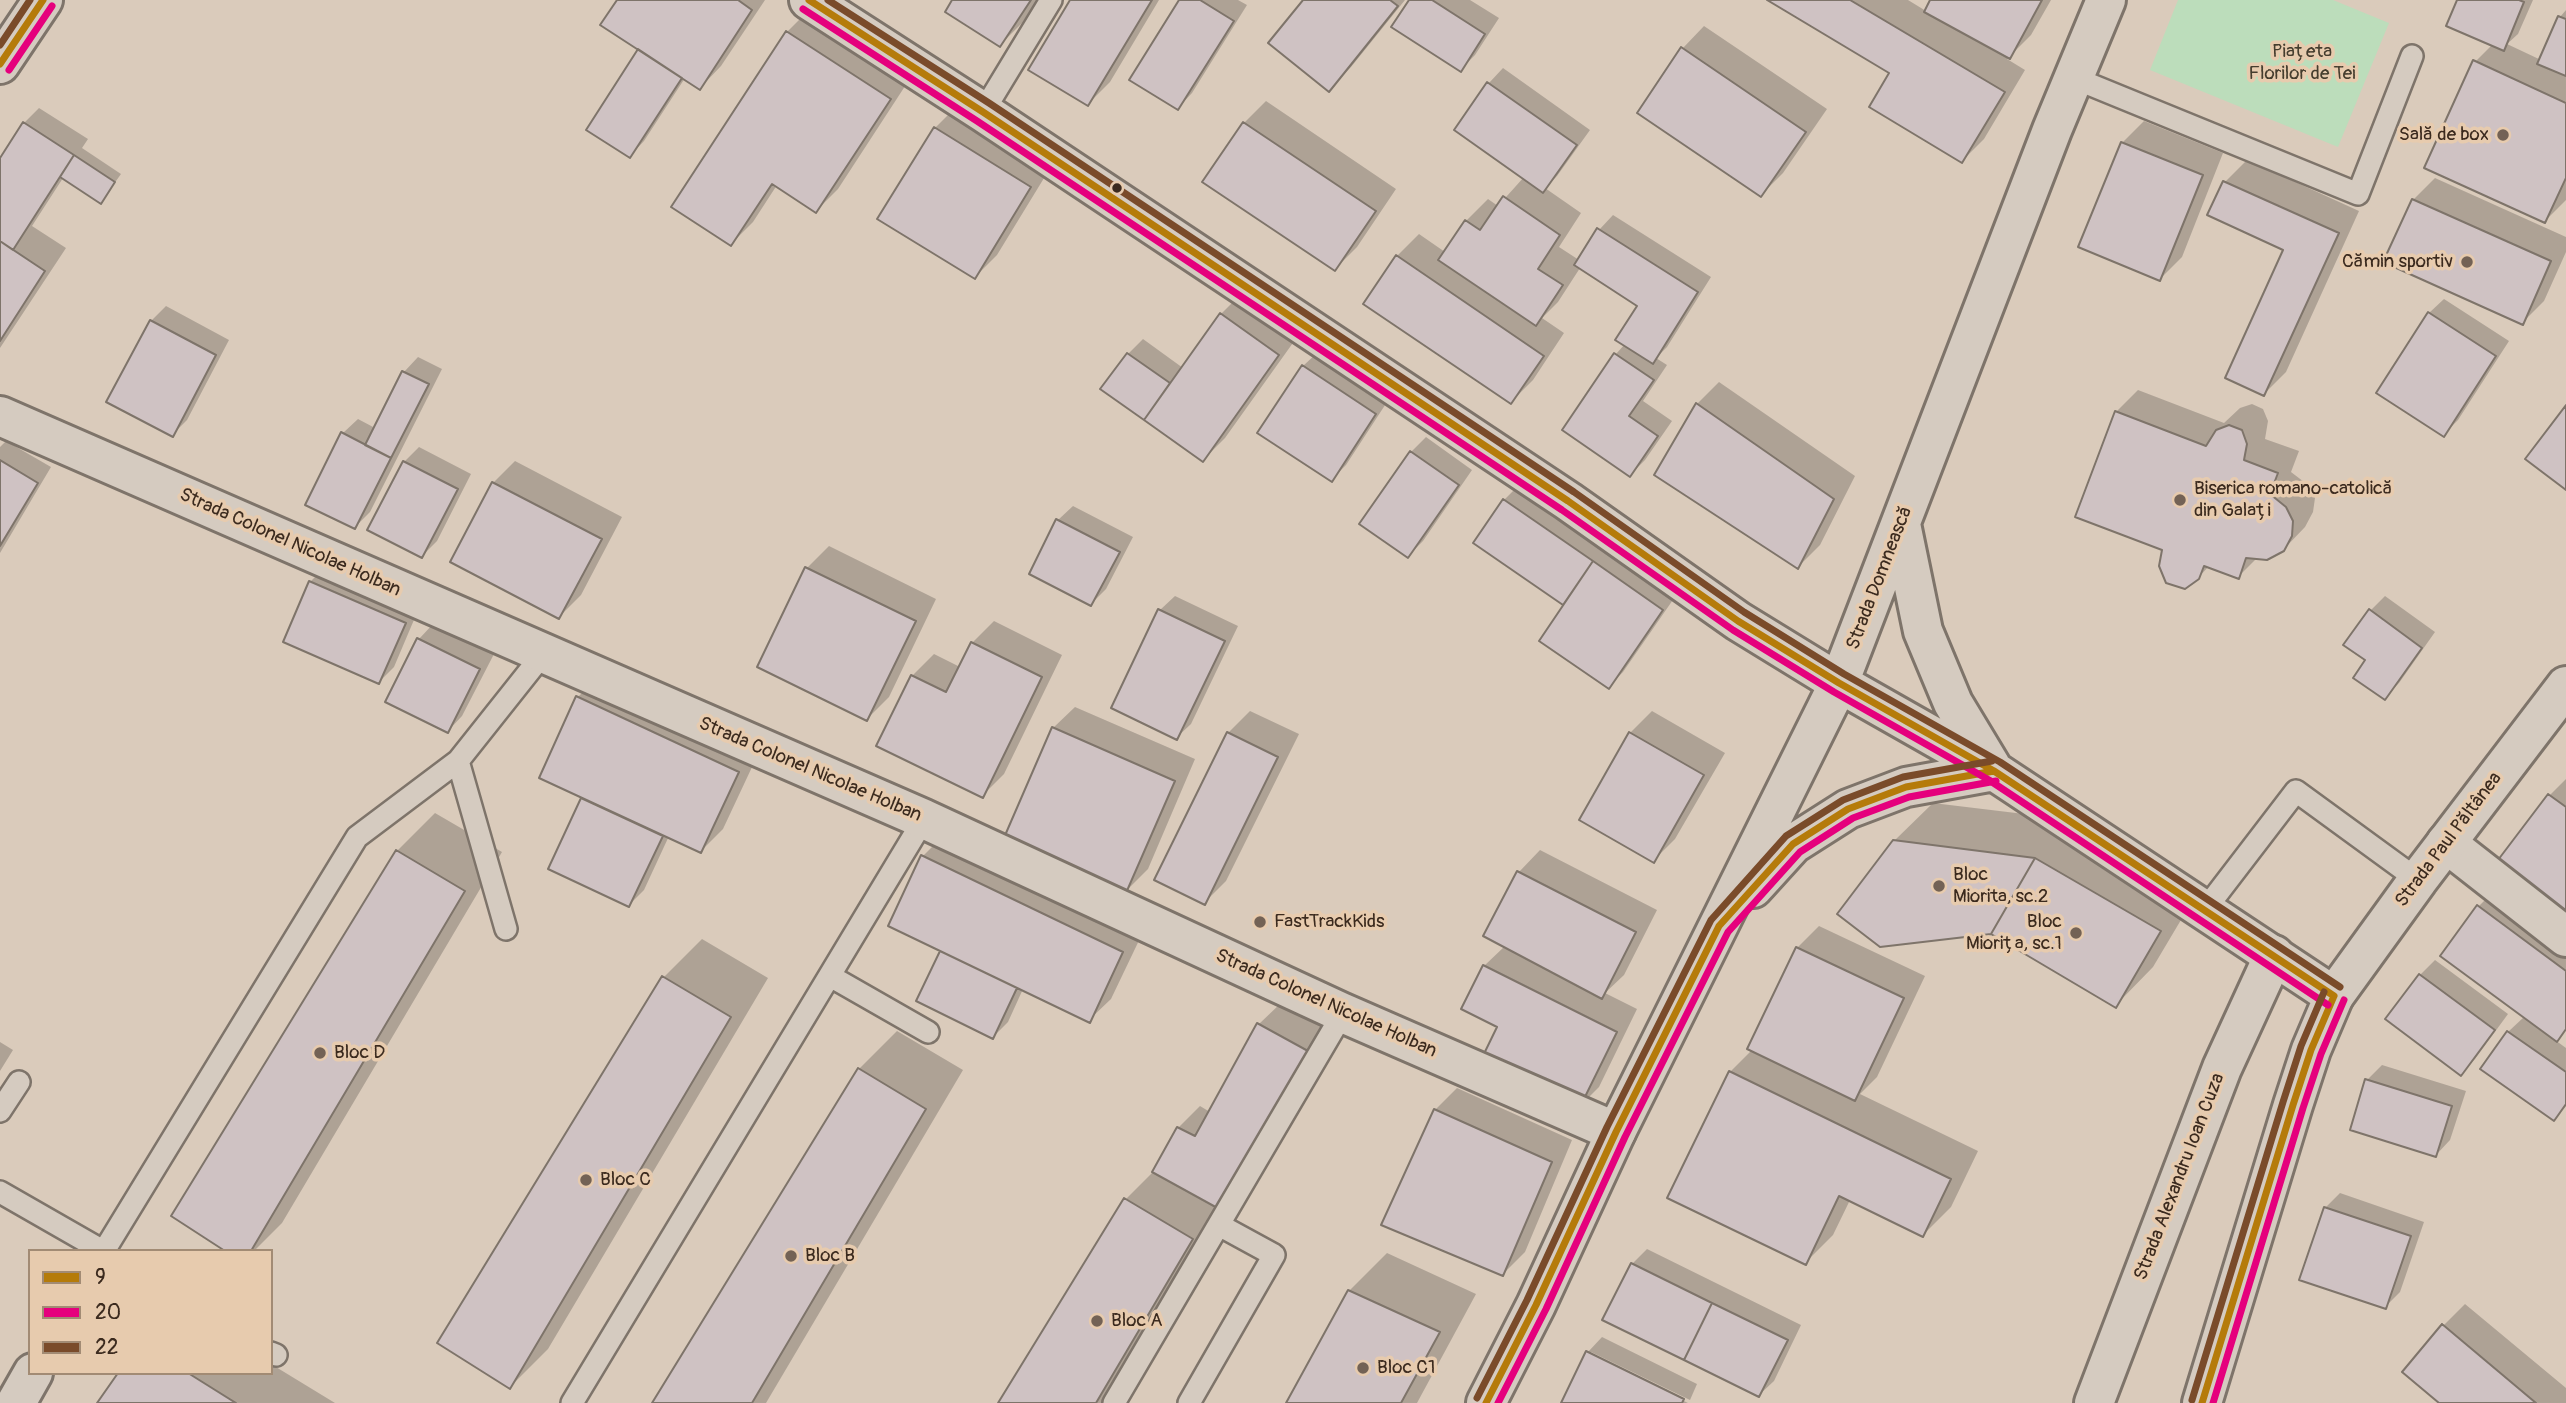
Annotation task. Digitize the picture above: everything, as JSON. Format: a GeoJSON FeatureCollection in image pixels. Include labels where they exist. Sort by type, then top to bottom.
{"type":"FeatureCollection","features":[{"type":"Feature","properties":{"kind":"main road"},"geometry":{"type":"LineString","coordinates":[[0,64],[43,0]]}},
{"type":"Feature","properties":{"kind":"main road"},"geometry":{"type":"LineString","coordinates":[[809,0],[983,112],[1568,501],[1738,621],[1839,683],[1994,771],[2334,996]]}},
{"type":"Feature","properties":{"kind":"main road","name":"Strada Domnească"},"geometry":{"type":"LineString","coordinates":[[1486,1403],[1536,1305],[1616,1132],[1839,683],[2106,0]]}},
{"type":"Feature","properties":{"kind":"main road","name":"Strada Colonel Nicolae Holban"},"geometry":{"type":"LineString","coordinates":[[0,416],[924,819],[1343,1013],[1616,1132]]}},
{"type":"Feature","properties":{"kind":"main road"},"geometry":{"type":"LineString","coordinates":[[1900,524],[1923,631],[1953,704],[1994,771]]}},
{"type":"Feature","properties":{"kind":"main road","name":"Strada Paul Păltânea"},"geometry":{"type":"LineString","coordinates":[[2202,1403],[2293,1105],[2311,1050],[2334,996],[2418,880],[2566,686]]}},
{"type":"Feature","properties":{"kind":"main road"},"geometry":{"type":"LineString","coordinates":[[1719,926],[1793,844],[1848,809],[1906,787],[1994,771]]}},
{"type":"Feature","properties":{"kind":"main road"},"geometry":{"type":"LineString","coordinates":[[2446,843],[2566,937]]}},
{"type":"Feature","properties":{"kind":"main road","name":"Strada Alexandru Ioan Cuza"},"geometry":{"type":"LineString","coordinates":[[2094,1403],[2222,1068],[2274,955]]}},
{"type":"Feature","properties":{"kind":"main road"},"geometry":{"type":"LineString","coordinates":[[16,1403],[32,1375]]}},
{"type":"Feature","properties":{"kind":"lane"},"geometry":{"type":"LineString","coordinates":[[983,112],[1051,0]]}},
{"type":"Feature","properties":{"kind":"lane"},"geometry":{"type":"LineString","coordinates":[[2074,78],[2358,194],[2412,56]]}},
{"type":"Feature","properties":{"kind":"lane"},"geometry":{"type":"LineString","coordinates":[[104,1249],[357,837],[458,761],[543,654]]}},
{"type":"Feature","properties":{"kind":"lane"},"geometry":{"type":"LineString","coordinates":[[458,761],[506,929]]}},
{"type":"Feature","properties":{"kind":"lane"},"geometry":{"type":"LineString","coordinates":[[2204,911],[2296,791],[2418,880]]}},
{"type":"Feature","properties":{"kind":"lane"},"geometry":{"type":"LineString","coordinates":[[572,1403],[924,819]]}},
{"type":"Feature","properties":{"kind":"lane"},"geometry":{"type":"LineString","coordinates":[[830,976],[929,1032]]}},
{"type":"Feature","properties":{"kind":"lane"},"geometry":{"type":"LineString","coordinates":[[1114,1403],[1343,1013]]}},
{"type":"Feature","properties":{"kind":"lane"},"geometry":{"type":"LineString","coordinates":[[0,1111],[19,1082]]}},
{"type":"Feature","properties":{"kind":"lane"},"geometry":{"type":"LineString","coordinates":[[0,1192],[100,1249]]}},
{"type":"Feature","properties":{"kind":"lane"},"geometry":{"type":"LineString","coordinates":[[1189,1403],[1274,1255],[1219,1225]]}},
{"type":"Feature","properties":{"kind":"green space","name":"Piațeta Florilor de Tei"},"geometry":{"type":"Polygon","coordinates":[[[2178,0],[2333,0],[2389,23],[2338,147],[2150,70],[2178,0]]]}},
{"type":"Feature","properties":{"kind":"building"},"geometry":{"type":"Polygon","coordinates":[[[617,0],[738,0],[752,10],[700,90],[600,25],[617,0]]]}},
{"type":"Feature","properties":{"kind":"building"},"geometry":{"type":"Polygon","coordinates":[[[952,0],[1031,0],[1000,47],[945,12],[952,0]]]}},
{"type":"Feature","properties":{"kind":"building"},"geometry":{"type":"Polygon","coordinates":[[[1070,0],[1152,0],[1088,106],[1028,70],[1070,0]]]}},
{"type":"Feature","properties":{"kind":"building"},"geometry":{"type":"Polygon","coordinates":[[[1179,0],[1200,0],[1234,21],[1178,110],[1129,80],[1179,0]]]}},
{"type":"Feature","properties":{"kind":"building"},"geometry":{"type":"Polygon","coordinates":[[[1303,0],[1390,0],[1398,6],[1329,92],[1268,43],[1303,0]]]}},
{"type":"Feature","properties":{"kind":"building"},"geometry":{"type":"Polygon","coordinates":[[[1409,0],[1432,0],[1485,34],[1461,72],[1391,27],[1409,0]]]}},
{"type":"Feature","properties":{"kind":"building"},"geometry":{"type":"Polygon","coordinates":[[[1767,0],[1850,0],[2005,92],[1962,163],[1869,107],[1889,73],[1767,0]]]}},
{"type":"Feature","properties":{"kind":"building"},"geometry":{"type":"Polygon","coordinates":[[[1930,0],[2042,0],[2010,59],[1924,12],[1930,0]]]}},
{"type":"Feature","properties":{"kind":"building"},"geometry":{"type":"Polygon","coordinates":[[[2457,0],[2524,2],[2504,51],[2446,26],[2457,0]]]}},
{"type":"Feature","properties":{"kind":"building"},"geometry":{"type":"Polygon","coordinates":[[[2558,16],[2566,19],[2566,76],[2537,64],[2558,16]]]}},
{"type":"Feature","properties":{"kind":"building"},"geometry":{"type":"Polygon","coordinates":[[[786,31],[891,99],[816,213],[772,184],[731,246],[671,207],[786,31]]]}},
{"type":"Feature","properties":{"kind":"building"},"geometry":{"type":"Polygon","coordinates":[[[1681,47],[1806,132],[1761,197],[1637,113],[1681,47]]]}},
{"type":"Feature","properties":{"kind":"building"},"geometry":{"type":"Polygon","coordinates":[[[638,49],[682,78],[630,158],[586,130],[638,49]]]}},
{"type":"Feature","properties":{"kind":"building","name":"Sală de box"},"geometry":{"type":"Polygon","coordinates":[[[2473,60],[2566,103],[2566,178],[2545,223],[2424,168],[2473,60]]]}},
{"type":"Feature","properties":{"kind":"building"},"geometry":{"type":"Polygon","coordinates":[[[1487,82],[1577,145],[1543,193],[1454,130],[1487,82]]]}},
{"type":"Feature","properties":{"kind":"building"},"geometry":{"type":"Polygon","coordinates":[[[23,122],[74,155],[13,250],[0,241],[0,158],[23,122]]]}},
{"type":"Feature","properties":{"kind":"building"},"geometry":{"type":"Polygon","coordinates":[[[1243,122],[1376,211],[1335,271],[1202,182],[1243,122]]]}},
{"type":"Feature","properties":{"kind":"building"},"geometry":{"type":"Polygon","coordinates":[[[934,127],[1031,187],[975,279],[877,219],[934,127]]]}},
{"type":"Feature","properties":{"kind":"building"},"geometry":{"type":"Polygon","coordinates":[[[2121,142],[2203,175],[2160,281],[2078,247],[2121,142]]]}},
{"type":"Feature","properties":{"kind":"building"},"geometry":{"type":"Polygon","coordinates":[[[74,155],[115,182],[101,204],[60,177],[74,155]]]}},
{"type":"Feature","properties":{"kind":"building"},"geometry":{"type":"Polygon","coordinates":[[[2223,181],[2339,233],[2264,396],[2225,378],[2283,250],[2207,215],[2223,181]]]}},
{"type":"Feature","properties":{"kind":"building"},"geometry":{"type":"Polygon","coordinates":[[[1503,196],[1560,235],[1538,269],[1563,285],[1536,326],[1438,260],[1465,220],[1480,230],[1503,196]]]}},
{"type":"Feature","properties":{"kind":"building","name":"Cămin sportiv"},"geometry":{"type":"Polygon","coordinates":[[[2412,199],[2551,261],[2523,325],[2383,262],[2412,199]]]}},
{"type":"Feature","properties":{"kind":"building"},"geometry":{"type":"Polygon","coordinates":[[[1597,228],[1698,292],[1653,364],[1615,340],[1637,306],[1574,265],[1597,228]]]}},
{"type":"Feature","properties":{"kind":"building"},"geometry":{"type":"Polygon","coordinates":[[[0,241],[45,271],[0,341],[0,241]]]}},
{"type":"Feature","properties":{"kind":"building"},"geometry":{"type":"Polygon","coordinates":[[[1396,255],[1544,356],[1511,404],[1363,304],[1396,255]]]}},
{"type":"Feature","properties":{"kind":"building"},"geometry":{"type":"Polygon","coordinates":[[[2428,312],[2496,356],[2444,437],[2376,393],[2428,312]]]}},
{"type":"Feature","properties":{"kind":"building"},"geometry":{"type":"Polygon","coordinates":[[[1220,313],[1279,355],[1203,462],[1144,420],[1220,313]]]}},
{"type":"Feature","properties":{"kind":"building"},"geometry":{"type":"Polygon","coordinates":[[[150,320],[216,355],[173,437],[106,402],[150,320]]]}},
{"type":"Feature","properties":{"kind":"building"},"geometry":{"type":"Polygon","coordinates":[[[1127,353],[1170,383],[1144,420],[1100,389],[1127,353]]]}},
{"type":"Feature","properties":{"kind":"building"},"geometry":{"type":"Polygon","coordinates":[[[1614,353],[1654,380],[1629,416],[1658,436],[1630,477],[1562,430],[1614,353]]]}},
{"type":"Feature","properties":{"kind":"building"},"geometry":{"type":"Polygon","coordinates":[[[1302,365],[1376,414],[1332,482],[1257,433],[1302,365]]]}},
{"type":"Feature","properties":{"kind":"building"},"geometry":{"type":"Polygon","coordinates":[[[402,371],[429,384],[391,458],[365,445],[402,371]]]}},
{"type":"Feature","properties":{"kind":"building"},"geometry":{"type":"Polygon","coordinates":[[[1696,403],[1834,499],[1798,569],[1654,475],[1696,403]]]}},
{"type":"Feature","properties":{"kind":"building"},"geometry":{"type":"Polygon","coordinates":[[[2566,405],[2566,490],[2525,459],[2566,405]]]}},
{"type":"Feature","properties":{"kind":"building","name":"Biserica romano-catolică din Galați"},"geometry":{"type":"Polygon","coordinates":[[[2115,411],[2206,446],[2216,430],[2229,425],[2242,430],[2247,444],[2244,460],[2278,473],[2270,494],[2286,507],[2293,521],[2292,536],[2284,551],[2267,560],[2246,558],[2239,579],[2204,566],[2199,579],[2185,589],[2166,583],[2159,566],[2162,550],[2075,517],[2115,411]]]}},
{"type":"Feature","properties":{"kind":"building"},"geometry":{"type":"Polygon","coordinates":[[[341,432],[391,458],[355,529],[305,505],[341,432]]]}},
{"type":"Feature","properties":{"kind":"building"},"geometry":{"type":"Polygon","coordinates":[[[1410,451],[1459,485],[1408,558],[1359,524],[1410,451]]]}},
{"type":"Feature","properties":{"kind":"building"},"geometry":{"type":"Polygon","coordinates":[[[0,460],[38,483],[0,546],[0,460]]]}},
{"type":"Feature","properties":{"kind":"building"},"geometry":{"type":"Polygon","coordinates":[[[403,461],[458,489],[422,558],[367,530],[403,461]]]}},
{"type":"Feature","properties":{"kind":"building"},"geometry":{"type":"Polygon","coordinates":[[[492,482],[602,539],[559,619],[450,562],[492,482]]]}},
{"type":"Feature","properties":{"kind":"building"},"geometry":{"type":"Polygon","coordinates":[[[1503,499],[1593,561],[1563,605],[1473,543],[1503,499]]]}},
{"type":"Feature","properties":{"kind":"building"},"geometry":{"type":"Polygon","coordinates":[[[1056,519],[1120,552],[1091,606],[1029,574],[1056,519]]]}},
{"type":"Feature","properties":{"kind":"building"},"geometry":{"type":"Polygon","coordinates":[[[1593,561],[1663,610],[1609,689],[1539,641],[1593,561]]]}},
{"type":"Feature","properties":{"kind":"building"},"geometry":{"type":"Polygon","coordinates":[[[805,567],[916,621],[867,721],[757,667],[805,567]]]}},
{"type":"Feature","properties":{"kind":"building"},"geometry":{"type":"Polygon","coordinates":[[[309,581],[406,623],[379,684],[283,642],[309,581]]]}},
{"type":"Feature","properties":{"kind":"building"},"geometry":{"type":"Polygon","coordinates":[[[1158,609],[1225,641],[1177,740],[1111,708],[1158,609]]]}},
{"type":"Feature","properties":{"kind":"building"},"geometry":{"type":"Polygon","coordinates":[[[2369,609],[2422,648],[2385,700],[2353,678],[2365,660],[2343,645],[2369,609]]]}},
{"type":"Feature","properties":{"kind":"building"},"geometry":{"type":"Polygon","coordinates":[[[417,638],[480,669],[448,733],[385,702],[417,638]]]}},
{"type":"Feature","properties":{"kind":"building"},"geometry":{"type":"Polygon","coordinates":[[[971,642],[1042,677],[983,798],[876,746],[911,675],[946,692],[971,642]]]}},
{"type":"Feature","properties":{"kind":"building"},"geometry":{"type":"Polygon","coordinates":[[[576,696],[739,772],[701,853],[539,778],[576,696]]]}},
{"type":"Feature","properties":{"kind":"building"},"geometry":{"type":"Polygon","coordinates":[[[1052,727],[1175,781],[1126,893],[1003,840],[1052,727]]]}},
{"type":"Feature","properties":{"kind":"building"},"geometry":{"type":"Polygon","coordinates":[[[1227,732],[1278,757],[1205,905],[1154,880],[1227,732]]]}},
{"type":"Feature","properties":{"kind":"building"},"geometry":{"type":"Polygon","coordinates":[[[1629,732],[1704,775],[1654,863],[1579,820],[1629,732]]]}},
{"type":"Feature","properties":{"kind":"building"},"geometry":{"type":"Polygon","coordinates":[[[2548,794],[2566,807],[2566,912],[2498,860],[2548,794]]]}},
{"type":"Feature","properties":{"kind":"building"},"geometry":{"type":"Polygon","coordinates":[[[581,798],[663,836],[629,907],[548,869],[581,798]]]}},
{"type":"Feature","properties":{"kind":"building","name":"Bloc Miorita, sc.2"},"geometry":{"type":"Polygon","coordinates":[[[1893,840],[2035,858],[1991,934],[1880,947],[1837,914],[1893,840]]]}},
{"type":"Feature","properties":{"kind":"building","name":"Bloc D"},"geometry":{"type":"Polygon","coordinates":[[[396,850],[465,891],[252,1249],[222,1249],[171,1216],[396,850]]]}},
{"type":"Feature","properties":{"kind":"building"},"geometry":{"type":"Polygon","coordinates":[[[921,855],[1123,952],[1090,1023],[888,926],[921,855]]]}},
{"type":"Feature","properties":{"kind":"building","name":"Bloc Miorița, sc.1"},"geometry":{"type":"Polygon","coordinates":[[[2035,858],[2161,931],[2116,1008],[1991,934],[2035,858]]]}},
{"type":"Feature","properties":{"kind":"building"},"geometry":{"type":"Polygon","coordinates":[[[1517,871],[1636,932],[1602,999],[1483,936],[1517,871]]]}},
{"type":"Feature","properties":{"kind":"building"},"geometry":{"type":"Polygon","coordinates":[[[2477,905],[2566,971],[2566,1029],[2557,1042],[2440,956],[2477,905]]]}},
{"type":"Feature","properties":{"kind":"building"},"geometry":{"type":"Polygon","coordinates":[[[1796,947],[1904,998],[1855,1101],[1747,1049],[1796,947]]]}},
{"type":"Feature","properties":{"kind":"building"},"geometry":{"type":"Polygon","coordinates":[[[940,951],[1017,988],[993,1039],[916,1001],[940,951]]]}},
{"type":"Feature","properties":{"kind":"building"},"geometry":{"type":"Polygon","coordinates":[[[1483,965],[1617,1032],[1578,1111],[1480,1062],[1497,1027],[1461,1009],[1483,965]]]}},
{"type":"Feature","properties":{"kind":"building"},"geometry":{"type":"Polygon","coordinates":[[[2419,974],[2495,1030],[2461,1076],[2385,1019],[2419,974]]]}},
{"type":"Feature","properties":{"kind":"building","name":"Bloc C"},"geometry":{"type":"Polygon","coordinates":[[[662,976],[731,1017],[510,1389],[437,1343],[662,976]]]}},
{"type":"Feature","properties":{"kind":"building"},"geometry":{"type":"Polygon","coordinates":[[[1257,1023],[1308,1051],[1221,1210],[1152,1172],[1177,1127],[1195,1136],[1257,1023]]]}},
{"type":"Feature","properties":{"kind":"building"},"geometry":{"type":"Polygon","coordinates":[[[2507,1031],[2566,1072],[2566,1104],[2554,1121],[2480,1069],[2507,1031]]]}},
{"type":"Feature","properties":{"kind":"building","name":"Bloc B"},"geometry":{"type":"Polygon","coordinates":[[[858,1068],[926,1109],[752,1403],[652,1403],[858,1068]]]}},
{"type":"Feature","properties":{"kind":"building"},"geometry":{"type":"Polygon","coordinates":[[[1729,1071],[1951,1179],[1923,1237],[1839,1196],[1806,1265],[1667,1198],[1729,1071]]]}},
{"type":"Feature","properties":{"kind":"building"},"geometry":{"type":"Polygon","coordinates":[[[2365,1079],[2452,1106],[2436,1157],[2350,1130],[2365,1079]]]}},
{"type":"Feature","properties":{"kind":"building"},"geometry":{"type":"Polygon","coordinates":[[[1434,1109],[1552,1162],[1503,1276],[1381,1225],[1434,1109]]]}},
{"type":"Feature","properties":{"kind":"building","name":"Bloc A"},"geometry":{"type":"Polygon","coordinates":[[[1124,1198],[1193,1239],[1096,1403],[998,1403],[1124,1198]]]}},
{"type":"Feature","properties":{"kind":"building"},"geometry":{"type":"Polygon","coordinates":[[[2324,1207],[2411,1236],[2386,1309],[2299,1280],[2324,1207]]]}},
{"type":"Feature","properties":{"kind":"building"},"geometry":{"type":"Polygon","coordinates":[[[1631,1263],[1712,1303],[1684,1360],[1602,1320],[1631,1263]]]}},
{"type":"Feature","properties":{"kind":"building","name":"Bloc C1"},"geometry":{"type":"Polygon","coordinates":[[[1348,1290],[1440,1332],[1401,1403],[1286,1403],[1348,1290]]]}},
{"type":"Feature","properties":{"kind":"building"},"geometry":{"type":"Polygon","coordinates":[[[1712,1303],[1788,1340],[1759,1397],[1684,1360],[1712,1303]]]}},
{"type":"Feature","properties":{"kind":"building"},"geometry":{"type":"Polygon","coordinates":[[[2442,1324],[2536,1403],[2439,1403],[2402,1372],[2442,1324]]]}},
{"type":"Feature","properties":{"kind":"building"},"geometry":{"type":"Polygon","coordinates":[[[1586,1351],[1684,1399],[1682,1403],[1561,1403],[1586,1351]]]}},
{"type":"Feature","properties":{"kind":"building"},"geometry":{"type":"Polygon","coordinates":[[[117,1375],[191,1375],[236,1403],[97,1403],[117,1375]]]}},
{"type":"Feature","properties":{"kind":"transit line","name":"22"},"geometry":{"type":"LineString","coordinates":[[0,45],[30,0]]}},
{"type":"Feature","properties":{"kind":"transit line","name":"9"},"geometry":{"type":"LineString","coordinates":[[0,64],[43,0]]}},
{"type":"Feature","properties":{"kind":"transit line","name":"9"},"geometry":{"type":"LineString","coordinates":[[809,0],[983,112],[1568,501],[1738,621],[1839,683],[1994,771],[2334,996]]}},
{"type":"Feature","properties":{"kind":"transit line","name":"22"},"geometry":{"type":"LineString","coordinates":[[828,0],[989,103],[1574,492],[1744,612],[1844,674],[2000,762],[2340,987]]}},
{"type":"Feature","properties":{"kind":"transit line","name":"20"},"geometry":{"type":"LineString","coordinates":[[9,70],[52,6]]}},
{"type":"Feature","properties":{"kind":"transit line","name":"20"},"geometry":{"type":"LineString","coordinates":[[803,9],[977,121],[1562,510],[1733,630],[1834,692],[1989,780],[2328,1005]]}},
{"type":"Feature","properties":{"kind":"transit line","name":"22"},"geometry":{"type":"LineString","coordinates":[[1477,1398],[1527,1300],[1607,1127],[1711,920],[1786,836],[1843,800],[1903,777],[1992,761]]}},
{"type":"Feature","properties":{"kind":"transit line","name":"9"},"geometry":{"type":"LineString","coordinates":[[1486,1403],[1536,1305],[1616,1132],[1719,926],[1793,844],[1848,809],[1906,787],[1994,771]]}},
{"type":"Feature","properties":{"kind":"transit line","name":"20"},"geometry":{"type":"LineString","coordinates":[[1498,1403],[1546,1309],[1625,1137],[1728,932],[1800,852],[1853,818],[1909,797],[1996,781]]}},
{"type":"Feature","properties":{"kind":"transit line","name":"22"},"geometry":{"type":"LineString","coordinates":[[2192,1400],[2301,1046],[2324,992]]}},
{"type":"Feature","properties":{"kind":"transit line","name":"9"},"geometry":{"type":"LineString","coordinates":[[2202,1403],[2293,1105],[2311,1050],[2334,996]]}},
{"type":"Feature","properties":{"kind":"transit line","name":"20"},"geometry":{"type":"LineString","coordinates":[[2213,1403],[2303,1108],[2321,1054],[2344,1000]]}},
{"type":"Feature","properties":{"kind":"place","name":"Sală de box"},"geometry":{"type":"Point","coordinates":[2503,135]}},
{"type":"Feature","properties":{"kind":"place","name":"Cămin sportiv"},"geometry":{"type":"Point","coordinates":[2467,262]}},
{"type":"Feature","properties":{"kind":"place","name":"Biserica romano-catolică din Galați"},"geometry":{"type":"Point","coordinates":[2180,500]}},
{"type":"Feature","properties":{"kind":"place","name":"Bloc Miorita, sc.2"},"geometry":{"type":"Point","coordinates":[1939,886]}},
{"type":"Feature","properties":{"kind":"place","name":"FastTrackKids"},"geometry":{"type":"Point","coordinates":[1260,922]}},
{"type":"Feature","properties":{"kind":"place","name":"Bloc Miorița, sc.1"},"geometry":{"type":"Point","coordinates":[2076,933]}},
{"type":"Feature","properties":{"kind":"place","name":"Bloc D"},"geometry":{"type":"Point","coordinates":[320,1053]}},
{"type":"Feature","properties":{"kind":"place","name":"Bloc C"},"geometry":{"type":"Point","coordinates":[586,1180]}},
{"type":"Feature","properties":{"kind":"place","name":"Bloc B"},"geometry":{"type":"Point","coordinates":[791,1256]}},
{"type":"Feature","properties":{"kind":"place","name":"Bloc A"},"geometry":{"type":"Point","coordinates":[1097,1321]}},
{"type":"Feature","properties":{"kind":"place","name":"Bloc C1"},"geometry":{"type":"Point","coordinates":[1363,1368]}}]}
